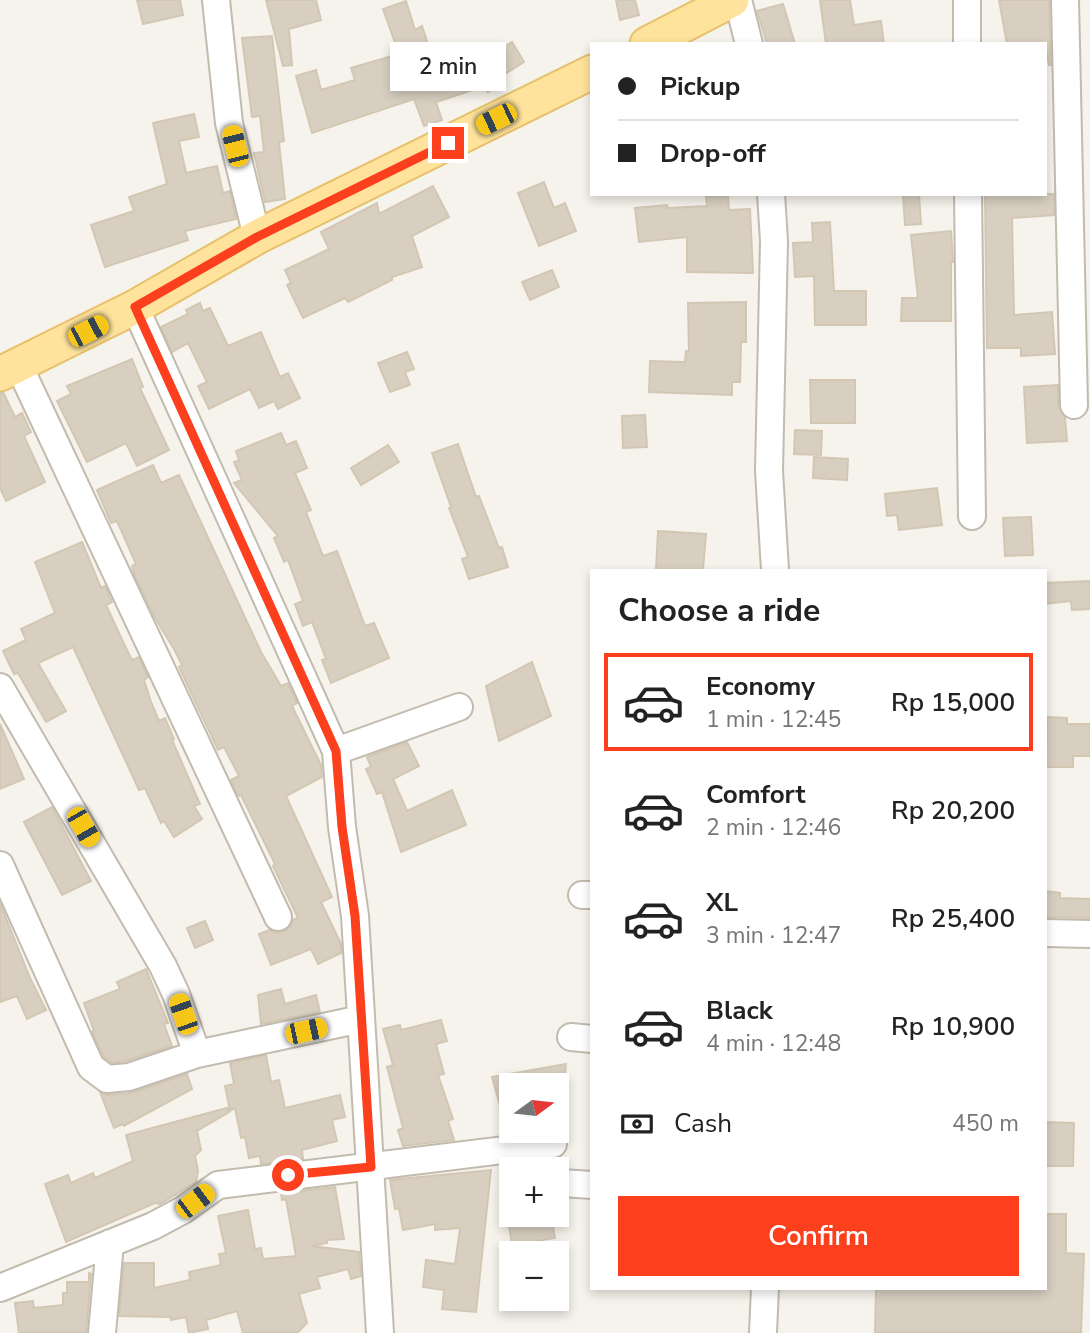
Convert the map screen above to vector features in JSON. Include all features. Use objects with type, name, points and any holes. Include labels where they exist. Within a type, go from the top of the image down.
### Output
[{"type":"main road","points":[[649,42],[688,11],[732,0]]},
{"type":"main road","points":[[10,370],[135,307],[257,237],[590,73]]},
{"type":"street","points":[[216,0],[229,123],[257,237]]},
{"type":"street","points":[[738,0],[748,42]]},
{"type":"street","points":[[967,0],[967,42]]},
{"type":"street","points":[[1065,0],[1080,158],[1074,405]]},
{"type":"street","points":[[771,196],[774,241],[769,471],[775,569]]},
{"type":"street","points":[[968,196],[972,516]]},
{"type":"street","points":[[135,307],[336,751],[342,827],[355,916],[380,1333]]},
{"type":"street","points":[[10,370],[278,917]]},
{"type":"street","points":[[0,687],[163,966],[197,1054]]},
{"type":"street","points":[[336,751],[458,707]]},
{"type":"street","points":[[0,865],[91,1067],[99,1075],[116,1079],[129,1077],[197,1054],[361,1019]]},
{"type":"street","points":[[1047,933],[1090,934]]},
{"type":"street","points":[[0,1288],[153,1226],[183,1210],[218,1185],[553,1144]]},
{"type":"street","points":[[569,1184],[590,1185]]},
{"type":"street","points":[[102,1333],[110,1243]]},
{"type":"street","points":[[763,1333],[765,1290]]},
{"type":"building","points":[[137,0],[180,0],[183,15],[143,24]]},
{"type":"building","points":[[266,0],[316,0],[321,20],[289,29],[292,65],[283,66]]},
{"type":"building","points":[[616,0],[635,0],[639,15],[620,20]]},
{"type":"building","points":[[820,0],[850,0],[854,25],[881,21],[884,42],[826,42]]},
{"type":"building","points":[[999,0],[1049,0],[1051,65],[1047,54],[1047,42],[1007,42]]},
{"type":"building","points":[[406,1],[415,30],[422,26],[434,62],[460,54],[463,62],[488,47],[493,54],[512,42],[524,62],[500,77],[503,82],[488,92],[485,86],[436,102],[442,120],[424,126],[414,99],[312,133],[296,76],[316,70],[321,90],[355,80],[351,68],[399,54],[383,9]]},
{"type":"building","points":[[783,4],[794,42],[766,42],[757,11]]},
{"type":"building","points":[[272,36],[284,141],[279,142],[285,199],[265,202],[254,153],[264,152],[260,116],[252,117],[242,38]]},
{"type":"building","points":[[194,114],[199,137],[179,141],[186,173],[217,166],[223,193],[230,191],[236,219],[185,231],[188,240],[105,267],[91,225],[134,211],[129,197],[167,184],[153,123]]},
{"type":"building","points":[[544,182],[554,208],[565,203],[576,231],[539,246],[518,193]]},
{"type":"building","points":[[433,186],[449,217],[412,236],[422,267],[392,277],[392,280],[348,302],[345,298],[303,318],[287,285],[291,283],[285,270],[329,249],[321,232],[377,203],[379,214]]},
{"type":"building","points":[[1054,194],[1054,215],[1012,218],[1014,315],[1052,312],[1055,354],[1021,356],[1021,348],[987,348],[985,196]]},
{"type":"building","points":[[728,196],[729,210],[750,209],[753,273],[687,272],[687,237],[639,242],[635,208],[667,205],[668,208],[707,206],[706,197]]},
{"type":"building","points":[[903,196],[919,196],[921,224],[905,225]]},
{"type":"building","points":[[830,222],[834,291],[866,291],[866,325],[815,325],[814,276],[795,277],[793,243],[813,242],[812,223]]},
{"type":"building","points":[[951,231],[951,321],[901,321],[902,298],[918,298],[911,235]]},
{"type":"building","points":[[552,270],[559,287],[530,300],[522,282]]},
{"type":"building","points":[[746,302],[746,342],[741,342],[740,382],[732,382],[732,395],[649,392],[650,361],[685,362],[686,351],[689,351],[688,303]]},
{"type":"building","points":[[200,303],[203,311],[210,308],[228,346],[261,332],[280,377],[288,373],[300,398],[278,409],[274,401],[259,408],[250,389],[209,409],[198,386],[207,382],[188,343],[172,352],[161,327],[188,314],[186,310]]},
{"type":"building","points":[[407,352],[414,369],[405,372],[410,385],[390,392],[378,363]]},
{"type":"building","points":[[132,359],[143,387],[140,388],[169,450],[137,466],[126,443],[87,462],[57,401],[71,394],[67,386]]},
{"type":"building","points":[[810,380],[855,380],[855,423],[811,423]]},
{"type":"building","points":[[1058,385],[1058,406],[1065,418],[1067,441],[1027,443],[1024,387]]},
{"type":"building","points":[[3,392],[15,417],[22,413],[31,432],[24,436],[45,482],[6,501],[0,488],[0,393]]},
{"type":"building","points":[[645,415],[647,447],[623,448],[622,416]]},
{"type":"building","points":[[795,430],[822,431],[821,455],[794,454]]},
{"type":"building","points":[[281,433],[286,445],[296,441],[307,468],[295,473],[311,510],[306,512],[323,556],[337,551],[365,626],[374,623],[389,658],[331,683],[322,660],[326,659],[312,622],[303,626],[295,604],[303,601],[288,560],[284,562],[274,538],[278,536],[234,483],[242,480],[234,462],[239,460],[236,451]]},
{"type":"building","points":[[458,444],[476,497],[479,496],[508,567],[469,579],[462,559],[468,557],[432,453]]},
{"type":"building","points":[[388,445],[399,462],[361,485],[351,468]]},
{"type":"building","points":[[814,457],[848,459],[847,480],[813,478]]},
{"type":"building","points":[[153,465],[161,483],[179,475],[261,652],[281,686],[288,683],[297,703],[292,706],[321,765],[322,777],[286,796],[332,897],[321,902],[341,944],[341,953],[318,964],[311,949],[271,965],[259,934],[269,930],[276,933],[284,931],[298,918],[273,866],[275,864],[231,780],[239,776],[224,747],[218,750],[179,667],[182,665],[134,574],[132,566],[136,564],[117,521],[111,523],[97,490]]},
{"type":"building","points":[[937,488],[942,525],[899,530],[897,515],[887,516],[885,494]]},
{"type":"building","points":[[1031,517],[1033,555],[1005,556],[1003,518]]},
{"type":"building","points":[[658,531],[706,534],[703,569],[656,569]]},
{"type":"building","points":[[82,542],[101,588],[105,586],[112,602],[106,605],[124,644],[132,660],[139,657],[148,677],[144,680],[151,702],[159,721],[165,718],[200,804],[194,806],[202,819],[174,837],[164,821],[161,823],[145,788],[139,790],[73,647],[38,663],[66,711],[46,722],[18,673],[14,674],[3,651],[26,640],[21,629],[55,613],[35,562]]},
{"type":"building","points":[[1090,581],[1090,609],[1072,610],[1071,601],[1047,604],[1047,583]]},
{"type":"building","points":[[532,662],[551,716],[499,741],[486,686]]},
{"type":"building","points":[[1047,717],[1067,718],[1067,724],[1090,724],[1090,756],[1073,756],[1073,767],[1047,767]]},
{"type":"building","points":[[0,724],[24,779],[0,789]]},
{"type":"building","points":[[407,742],[419,766],[393,779],[407,811],[452,790],[466,825],[401,852],[382,792],[377,794],[366,769],[371,767],[367,757]]},
{"type":"building","points":[[52,807],[91,881],[62,895],[24,822]]},
{"type":"building","points":[[1047,891],[1060,893],[1060,898],[1090,899],[1090,918],[1047,917]]},
{"type":"building","points":[[0,903],[46,1010],[27,1019],[17,996],[0,1002]]},
{"type":"building","points":[[205,921],[213,940],[195,948],[187,928]]},
{"type":"building","points":[[146,969],[168,1023],[164,1024],[172,1046],[112,1063],[104,1057],[92,1032],[94,1031],[84,1003],[120,989],[117,982]]},
{"type":"building","points":[[281,989],[285,1004],[316,995],[320,1012],[261,1024],[258,995]]},
{"type":"building","points":[[441,1020],[447,1041],[436,1044],[444,1074],[438,1075],[453,1119],[448,1121],[454,1140],[403,1146],[398,1130],[403,1128],[387,1067],[393,1065],[383,1029],[400,1025],[401,1030]]},
{"type":"building","points":[[266,1055],[271,1082],[279,1080],[285,1108],[340,1095],[345,1117],[332,1120],[337,1141],[302,1150],[303,1159],[261,1164],[260,1156],[249,1158],[245,1137],[241,1138],[235,1108],[230,1111],[225,1086],[234,1084],[230,1063]]},
{"type":"building","points":[[566,1064],[565,1073],[515,1073]]},
{"type":"building","points":[[187,1074],[192,1089],[124,1126],[123,1124],[114,1128],[100,1092],[108,1095],[131,1093]]},
{"type":"building","points":[[499,1076],[499,1102],[492,1077]]},
{"type":"building","points":[[227,1108],[229,1112],[197,1131],[201,1150],[195,1156],[198,1171],[196,1182],[160,1204],[155,1203],[66,1242],[45,1184],[68,1175],[71,1183],[93,1173],[95,1178],[133,1161],[126,1135]]},
{"type":"building","points":[[1047,1122],[1074,1123],[1073,1166],[1047,1166]]},
{"type":"building","points":[[491,1170],[476,1312],[442,1309],[444,1290],[423,1287],[426,1260],[455,1264],[460,1228],[435,1230],[435,1224],[403,1230],[399,1208],[395,1209],[390,1180]]},
{"type":"building","points":[[335,1187],[344,1239],[327,1240],[327,1243],[312,1246],[359,1252],[361,1276],[351,1279],[348,1269],[317,1277],[320,1288],[299,1294],[307,1323],[297,1333],[243,1333],[237,1311],[206,1320],[208,1329],[189,1333],[186,1317],[171,1320],[171,1317],[119,1316],[124,1263],[154,1263],[154,1288],[190,1280],[189,1272],[221,1265],[219,1254],[226,1253],[218,1216],[248,1210],[255,1249],[261,1248],[263,1259],[296,1256],[286,1199],[282,1200],[281,1193]]},
{"type":"building","points":[[1047,1214],[1066,1214],[1066,1253],[1084,1254],[1081,1333],[875,1333],[876,1290],[1047,1290]]},
{"type":"building","points":[[509,1227],[553,1227],[555,1238],[511,1241]]},
{"type":"building","points":[[89,1273],[91,1274],[86,1333],[19,1333],[15,1303],[33,1301],[34,1308],[63,1305],[67,1282],[89,1282]]},
{"type":"route","points":[[288,1175],[371,1167],[355,916],[342,827],[336,751],[135,307],[257,237],[448,143]]}]
